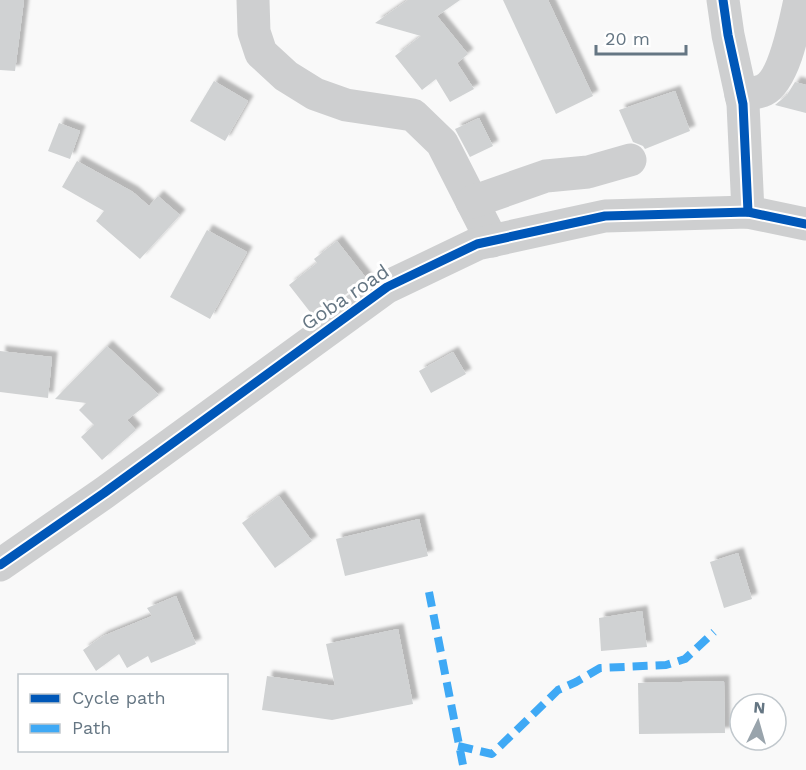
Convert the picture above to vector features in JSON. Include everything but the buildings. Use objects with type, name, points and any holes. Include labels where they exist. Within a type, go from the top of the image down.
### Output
[{"type":"street","points":[[253,0],[254,32],[261,53],[286,76],[315,94],[346,105],[413,116],[442,143],[492,241]]},
{"type":"street","points":[[723,0],[743,104],[748,212]]},
{"type":"street","points":[[741,95],[764,90],[774,81],[784,61],[800,0]]},
{"type":"street","points":[[472,202],[546,176],[588,172],[630,160]]},
{"type":"street","name":"Goba road","points":[[0,565],[105,493],[387,287],[477,244],[605,216],[748,212],[806,224]]},
{"type":"marked path","points":[[429,592],[464,770]]},
{"type":"marked path","points":[[458,746],[492,754],[558,690],[600,668],[666,665],[685,659],[714,632]]},
{"type":"cycle path","points":[[723,0],[743,104],[748,212]]},
{"type":"cycle path","points":[[0,565],[104,493],[387,287],[477,244],[605,216],[748,212],[806,224]]}]
